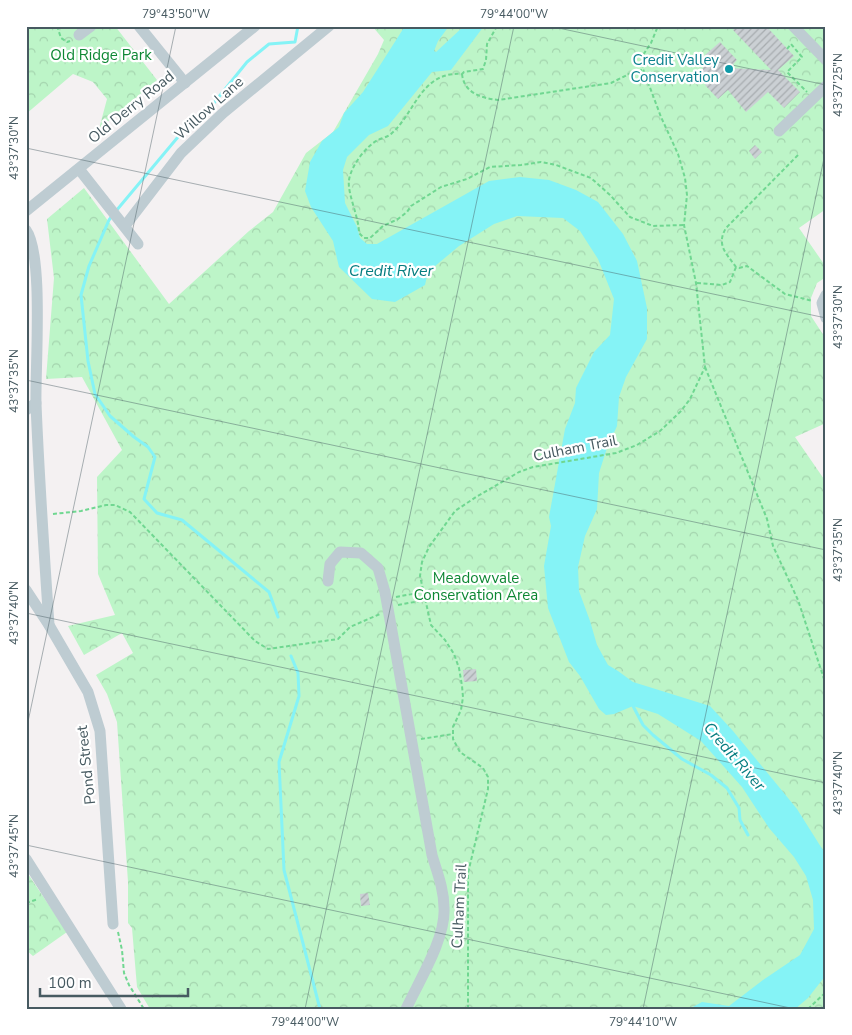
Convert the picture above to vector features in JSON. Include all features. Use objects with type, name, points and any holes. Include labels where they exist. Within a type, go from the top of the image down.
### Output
[{"type":"street","points":[[79,36],[90,26]]},
{"type":"street","points":[[139,26],[185,83]]},
{"type":"street","name":"Old Derry Road","points":[[26,211],[254,26]]},
{"type":"street","name":"Willow Lane","points":[[119,219],[181,153],[224,113],[329,26]]},
{"type":"street","points":[[793,26],[826,60]]},
{"type":"street","points":[[779,131],[826,86]]},
{"type":"street","points":[[79,169],[138,244]]},
{"type":"street","points":[[26,230],[34,249],[36,278],[36,402],[49,625]]},
{"type":"street","points":[[824,299],[826,318]]},
{"type":"street","points":[[26,410],[36,402]]},
{"type":"street","points":[[328,581],[330,564],[340,552],[360,554],[378,568],[387,605],[432,855],[442,886],[444,909],[442,927],[436,946],[406,1009]]},
{"type":"street","name":"Pond Street","points":[[26,590],[88,692],[100,731],[113,924]]},
{"type":"street","points":[[26,860],[121,1009]]},
{"type":"path","points":[[57,26],[62,38],[67,42],[75,40],[79,36]]},
{"type":"path","points":[[497,26],[487,44],[483,70],[452,74],[430,85],[421,92],[391,134],[376,141],[358,158],[349,180],[359,223],[359,232],[364,238],[370,238],[383,226],[402,216],[411,206],[441,187],[467,179],[490,167],[541,162],[556,164],[591,178],[630,217],[653,226],[684,225]]},
{"type":"path","points":[[462,74],[464,83],[475,94],[486,99],[498,100],[610,83],[635,71],[643,70],[643,55],[658,26]]},
{"type":"path","points":[[787,49],[791,44],[802,57],[787,72],[814,99]]},
{"type":"path","name":"Culham Trail","points":[[468,1009],[468,873],[488,789],[488,776],[483,768],[460,752],[453,740],[453,727],[461,710],[463,697],[459,668],[450,647],[431,625],[420,576],[422,562],[455,511],[476,497],[519,472],[533,467],[616,453],[637,445],[660,431],[681,411],[699,383],[705,367],[696,283],[684,225],[687,195],[685,178],[678,154],[643,70]]},
{"type":"path","points":[[736,267],[723,249],[721,237],[726,228],[798,155]]},
{"type":"path","points":[[736,267],[747,266],[791,297],[824,299]]},
{"type":"path","points":[[696,283],[722,285],[730,282],[736,267]]},
{"type":"path","points":[[705,367],[767,519],[773,546],[798,600],[826,685]]},
{"type":"path","points":[[42,515],[67,513],[106,504],[115,505],[130,512],[254,641],[268,649],[338,639],[350,628],[387,605],[424,592]]},
{"type":"path","points":[[387,605],[425,600]]},
{"type":"path","points":[[412,740],[453,734]]},
{"type":"path","points":[[26,903],[50,896]]},
{"type":"path","points":[[113,924],[117,928],[122,950],[124,973],[144,1009]]},
{"type":"path","points":[[808,1009],[826,992]]},
{"type":"green space","name":"Old Ridge Park","points":[[26,26],[115,26],[157,80],[99,129],[107,99],[93,82],[73,74],[26,114]]},
{"type":"green space","name":"Meadowvale Conservation Area","points":[[372,26],[826,26],[826,209],[799,228],[826,267],[826,277],[817,283],[811,298],[811,316],[826,339],[826,423],[795,437],[826,482],[826,1009],[150,1009],[137,987],[132,928],[128,923],[128,882],[117,722],[107,694],[96,675],[133,653],[122,633],[84,655],[68,626],[115,615],[98,574],[97,477],[122,450],[82,377],[46,379],[54,278],[47,219],[84,188],[169,304],[249,231],[273,212],[306,153],[333,132],[378,54],[384,40]]},
{"type":"green space","points":[[26,871],[67,932],[33,956],[26,950]]},
{"type":"water","name":"Credit River","points":[[405,26],[449,26],[438,41],[434,51],[436,52],[464,26],[484,26],[451,70],[432,72],[388,126],[369,135],[347,157],[343,170],[345,203],[357,227],[360,238],[367,244],[377,244],[489,181],[520,177],[549,180],[576,190],[598,202],[623,234],[637,261],[647,308],[647,339],[626,377],[619,397],[617,426],[599,473],[597,509],[585,536],[578,567],[579,591],[597,645],[608,665],[633,682],[710,706],[797,809],[826,855],[826,975],[808,998],[795,1009],[689,1009],[702,1002],[729,1006],[800,955],[814,929],[813,900],[806,876],[794,857],[769,828],[742,787],[701,741],[658,714],[633,706],[614,714],[606,715],[599,709],[580,676],[569,662],[548,608],[544,566],[551,526],[549,517],[565,429],[575,403],[576,388],[594,352],[610,335],[614,299],[598,259],[580,231],[563,218],[517,216],[494,224],[459,246],[428,272],[425,285],[395,302],[372,299],[339,267],[333,241],[311,207],[305,191],[310,162],[322,141],[339,127],[344,113],[363,92]]},
{"type":"building","name":"Credit Valley Conservation","points":[[737,26],[766,26],[794,56],[778,70],[800,92],[784,108],[768,92],[746,112],[728,90],[718,99],[705,85],[709,81],[702,74],[703,66],[710,60],[705,55],[720,42],[737,60],[730,68],[771,70],[733,30]]},
{"type":"building","points":[[755,145],[762,152],[755,159],[749,151]]},
{"type":"building","points":[[476,669],[477,681],[464,682],[463,670]]},
{"type":"building","points":[[368,893],[370,905],[361,906],[360,894]]},
{"type":"waterway","points":[[116,211],[183,131],[209,109],[247,62],[269,44],[295,42],[298,26]]},
{"type":"waterway","points":[[112,216],[89,266],[81,295],[88,361],[95,394],[110,416],[148,447],[155,457],[144,499],[157,513],[182,520],[269,592],[278,617]]},
{"type":"waterway","points":[[291,656],[298,673],[299,696],[279,762],[284,870],[320,1009]]},
{"type":"waterway","points":[[633,706],[643,725],[653,735],[682,759],[711,775],[727,788],[739,808],[740,820],[748,835]]},
{"type":"place","name":"Credit Valley Conservation","points":[[729,69]]}]
